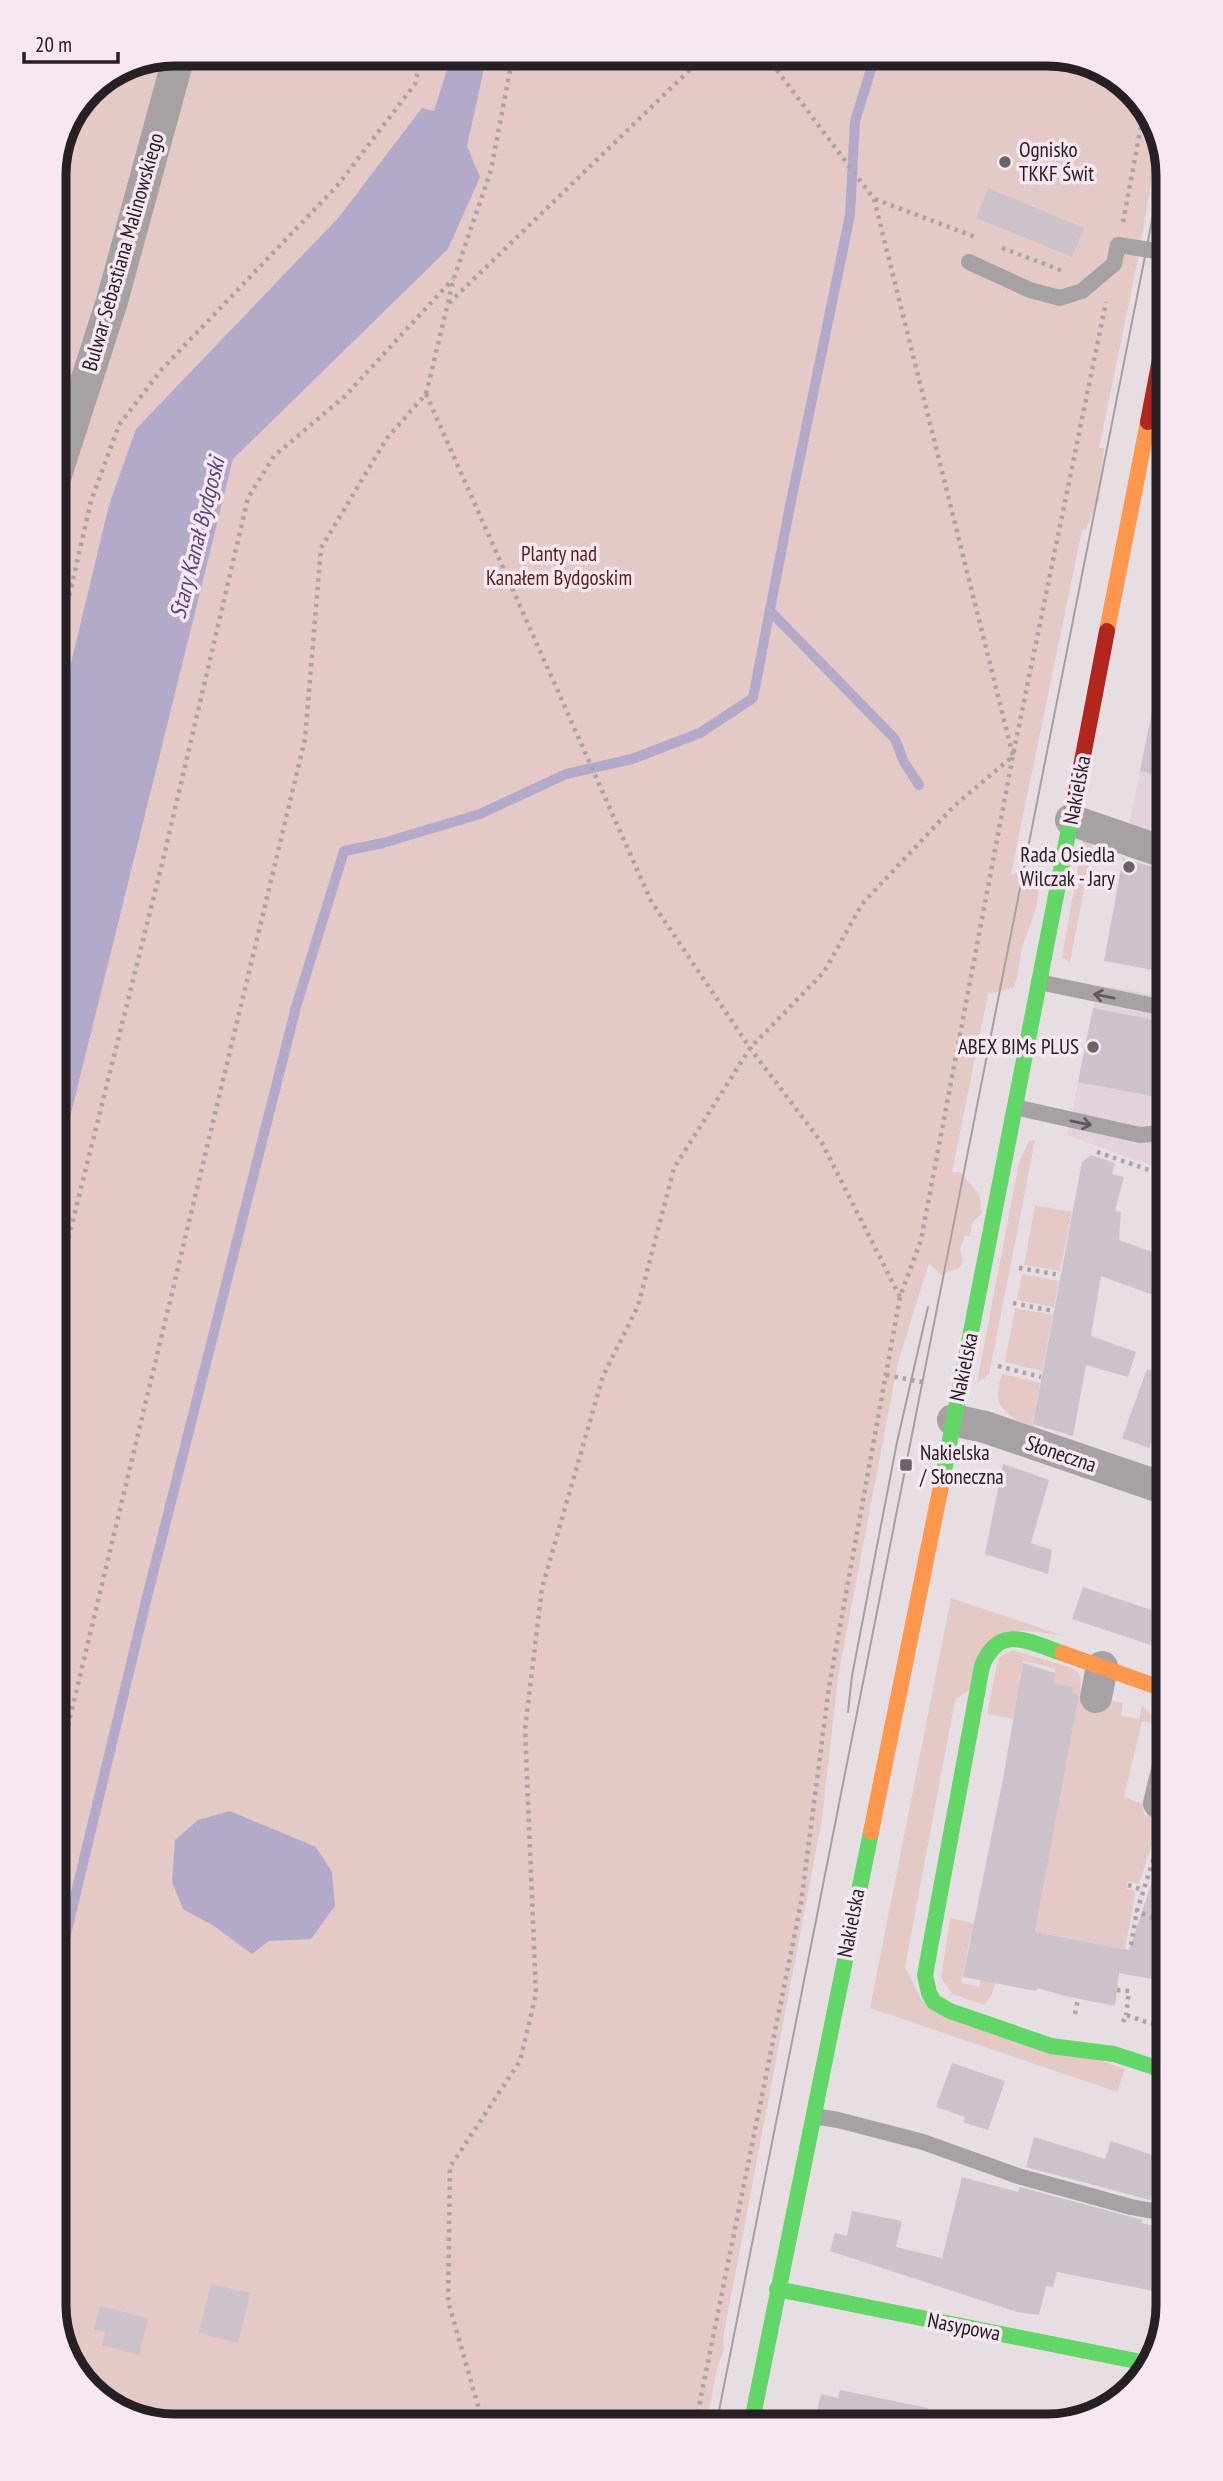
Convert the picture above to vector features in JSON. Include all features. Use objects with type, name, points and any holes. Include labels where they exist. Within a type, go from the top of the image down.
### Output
[{"type":"main road","name":"Nakielska","points":[[753,2414],[953,1420],[1156,379]]},
{"type":"main road","points":[[1156,1686],[1015,1638],[995,1644],[985,1657],[927,1959],[926,1984],[934,2002],[950,2011],[1052,2046],[1114,2054],[1156,2068]]},
{"type":"main road","name":"Nasypowa","points":[[777,2290],[1140,2362]]},
{"type":"street","name":"Bulwar Sebastiana Malinowskiego","points":[[67,441],[112,301],[176,66]]},
{"type":"street","points":[[1071,820],[1156,849]]},
{"type":"street","name":"Słoneczna","points":[[953,1420],[985,1427],[1156,1481]]},
{"type":"street","points":[[1096,1697],[1102,1667]]},
{"type":"lane","points":[[969,262],[1030,290],[1060,298],[1082,291],[1114,264],[1118,245],[1156,251]]},
{"type":"lane","points":[[1039,982],[1156,1006]]},
{"type":"lane","points":[[1014,1107],[1140,1135],[1156,1133]]},
{"type":"lane","points":[[812,2116],[923,2142],[1018,2176],[1156,2212]]},
{"type":"path","points":[[67,607],[91,501],[119,425],[162,369],[337,186],[415,84],[419,66]]},
{"type":"path","points":[[67,1730],[305,739],[321,548],[387,438],[426,394],[454,278],[491,170],[511,66]]},
{"type":"path","points":[[448,303],[693,67]]},
{"type":"path","points":[[774,67],[874,199],[1013,756]]},
{"type":"path","points":[[1118,245],[1142,121]]},
{"type":"path","points":[[697,2414],[801,1903],[829,1687],[900,1297],[920,1240],[1013,756],[1114,264]]},
{"type":"path","points":[[67,1244],[163,859],[248,498],[274,456],[344,397],[454,278]]},
{"type":"path","points":[[426,394],[651,901],[750,1048],[822,1143],[900,1297]]},
{"type":"path","points":[[67,584],[72,586]]},
{"type":"path","points":[[480,2414],[448,2301],[450,2167],[520,2061],[536,1994],[525,1729],[542,1588],[603,1376],[638,1306],[674,1168],[750,1048],[824,972],[862,904],[954,806],[1013,756]]},
{"type":"path","points":[[1094,1151],[1156,1172]]},
{"type":"path","points":[[1017,1268],[1060,1275]]},
{"type":"path","points":[[1010,1302],[1053,1311]]},
{"type":"path","points":[[997,1366],[1041,1377]]},
{"type":"path","points":[[1131,1945],[1137,1911],[1156,1849]]},
{"type":"path","points":[[1128,1885],[1143,1890]]},
{"type":"path","points":[[1137,1911],[1153,1918]]},
{"type":"path","points":[[1117,1990],[1129,1991],[1121,2027]]},
{"type":"path","points":[[1125,2015],[1156,2025]]},
{"type":"path","points":[[1153,2024],[1156,2015]]},
{"type":"shaded area","points":[[1140,771],[1156,775],[1156,835],[1129,826]]},
{"type":"shaded area","name":"ABEX BIMs PLUS","points":[[1098,985],[1156,995],[1156,1167],[1067,1135]]},
{"type":"green space","name":"Planty nad Kanałem Bydgoskim","points":[[176,66],[1055,67],[1083,72],[1119,94],[1142,121],[1154,154],[1137,264],[1099,448],[1104,448],[1099,500],[1086,529],[1082,530],[1011,874],[1031,871],[1038,884],[1037,902],[1013,988],[988,994],[952,1172],[960,1172],[979,1194],[982,1213],[972,1223],[970,1237],[965,1235],[960,1249],[963,1261],[959,1268],[941,1275],[929,1263],[898,1362],[838,1677],[822,1819],[723,2338],[724,2349],[717,2369],[708,2414],[168,2414],[134,2406],[98,2383],[81,2360],[69,2327],[67,168],[75,134],[98,98],[134,75],[154,69]]},
{"type":"green space","points":[[1094,837],[1070,962],[1062,957],[1083,839]]},
{"type":"green space","points":[[1035,1140],[989,1374],[977,1383],[1019,1162],[1029,1141]]},
{"type":"green space","points":[[1035,1205],[1072,1212],[1060,1271],[1024,1265]]},
{"type":"green space","points":[[1022,1274],[1059,1281],[1054,1307],[1017,1300]]},
{"type":"green space","points":[[1015,1308],[1053,1315],[1042,1371],[1005,1362]]},
{"type":"green space","points":[[1002,1374],[1040,1383],[1032,1429],[1011,1416],[999,1402],[998,1391]]},
{"type":"green space","points":[[951,1598],[1061,1635],[1020,1630],[970,1689],[955,1700],[905,1967],[922,2001],[1125,2069],[1117,2092],[870,2008]]},
{"type":"green space","points":[[1012,1650],[1072,1668],[1080,1676],[1080,1694],[1123,1703],[1121,1716],[1139,1719],[1142,1706],[1156,1719],[1156,1724],[1142,1721],[1124,1797],[1143,1804],[1144,1815],[1156,1818],[1156,1831],[1139,1884],[1128,1881],[1126,1888],[1135,1891],[1135,1895],[1125,1949],[1035,1932],[1079,1694],[1072,1693],[1072,1687],[1053,1683],[1055,1668],[1023,1661],[1021,1685],[1013,1719],[987,1714],[1000,1657]]},
{"type":"green space","points":[[950,1918],[975,1924],[962,1983],[979,1987],[981,1980],[995,1983],[992,1994],[984,2005],[952,1994],[941,1978]]},
{"type":"water","name":"Stary Kanał Bydgoski","points":[[448,66],[485,66],[467,146],[480,177],[448,249],[233,459],[67,1129],[67,680],[109,505],[136,429],[339,217],[422,108],[434,111]]},
{"type":"water","points":[[230,1811],[316,1847],[332,1872],[335,1906],[311,1939],[269,1941],[252,1954],[214,1926],[183,1909],[172,1882],[175,1840],[198,1820]]},
{"type":"building","points":[[988,188],[1084,228],[1072,257],[976,218]]},
{"type":"building","points":[[1156,691],[1156,775],[1140,771]]},
{"type":"building","points":[[1123,858],[1156,868],[1156,970],[1104,961]]},
{"type":"building","points":[[1093,1008],[1156,1020],[1156,1097],[1078,1082]]},
{"type":"building","points":[[1091,1155],[1115,1163],[1112,1174],[1124,1177],[1115,1211],[1121,1212],[1119,1240],[1156,1253],[1156,1296],[1101,1276],[1091,1336],[1136,1352],[1128,1377],[1086,1365],[1073,1436],[1033,1424],[1082,1162]]},
{"type":"building","points":[[1147,1369],[1156,1372],[1156,1429],[1149,1448],[1122,1438]]},
{"type":"building","points":[[1003,1464],[1049,1480],[1031,1543],[1052,1550],[1048,1574],[985,1554]]},
{"type":"building","points":[[1083,1587],[1156,1612],[1156,1647],[1072,1619]]},
{"type":"building","points":[[1023,1663],[1055,1673],[1053,1683],[1073,1687],[1072,1693],[1078,1694],[1078,1700],[1035,1932],[1129,1950],[1156,1870],[1156,1980],[1119,1973],[1115,2006],[1037,1988],[1036,1991],[963,1977],[1003,1779]]},
{"type":"building","points":[[952,2063],[1005,2081],[988,2130],[963,2122],[965,2117],[936,2107]]},
{"type":"building","points":[[1034,2137],[1105,2159],[1111,2141],[1156,2156],[1156,2182],[1150,2200],[1026,2167]]},
{"type":"building","points":[[962,2177],[1018,2192],[1020,2187],[1143,2220],[1141,2223],[1156,2227],[1156,2291],[1057,2272],[1053,2287],[1046,2286],[1039,2315],[1017,2312],[830,2251],[835,2233],[847,2236],[852,2211],[902,2221],[896,2247],[942,2258]]},
{"type":"building","points":[[211,2284],[250,2293],[238,2343],[199,2333]]},
{"type":"building","points":[[100,2306],[148,2318],[139,2355],[102,2345],[105,2332],[94,2329]]},
{"type":"building","points":[[840,2390],[928,2408],[927,2414],[816,2414],[821,2394],[838,2398]]},
{"type":"waterway","points":[[67,1930],[148,1593],[296,1007],[344,851],[383,843],[480,814],[566,774],[632,759],[700,733],[753,698],[850,215],[855,121],[872,67]]},
{"type":"waterway","points":[[770,611],[895,739],[904,762],[919,785]]},
{"type":"tram line","points":[[718,2414],[1156,201]]},
{"type":"tram line","points":[[848,1712],[852,1676],[897,1442],[928,1307]]},
{"type":"traffic: fast","points":[[941,1486],[1074,803]]},
{"type":"traffic: fast","points":[[1062,1653],[1027,1641],[1006,1640],[997,1644],[982,1666],[925,1975],[929,1993],[934,2002],[950,2011],[1051,2046],[1114,2054],[1156,2068]]},
{"type":"traffic: fast","points":[[753,2414],[871,1832]]},
{"type":"traffic: fast","points":[[777,2289],[1140,2362]]},
{"type":"traffic: slow","points":[[1107,631],[1148,422]]},
{"type":"traffic: slow","points":[[871,1832],[941,1486]]},
{"type":"traffic: slow","points":[[1062,1653],[1156,1686]]},
{"type":"traffic: jam","points":[[1148,422],[1156,380]]},
{"type":"traffic: jam","points":[[1074,803],[1107,631]]},
{"type":"place","name":"Ognisko TKKF Świt","points":[[1005,162]]},
{"type":"place","name":"Rada Osiedla Wilczak - Jary","points":[[1129,867]]},
{"type":"place","name":"ABEX BIMs PLUS","points":[[1093,1047]]},
{"type":"place","name":"Nakielska / Słoneczna","points":[[906,1465]]}]
